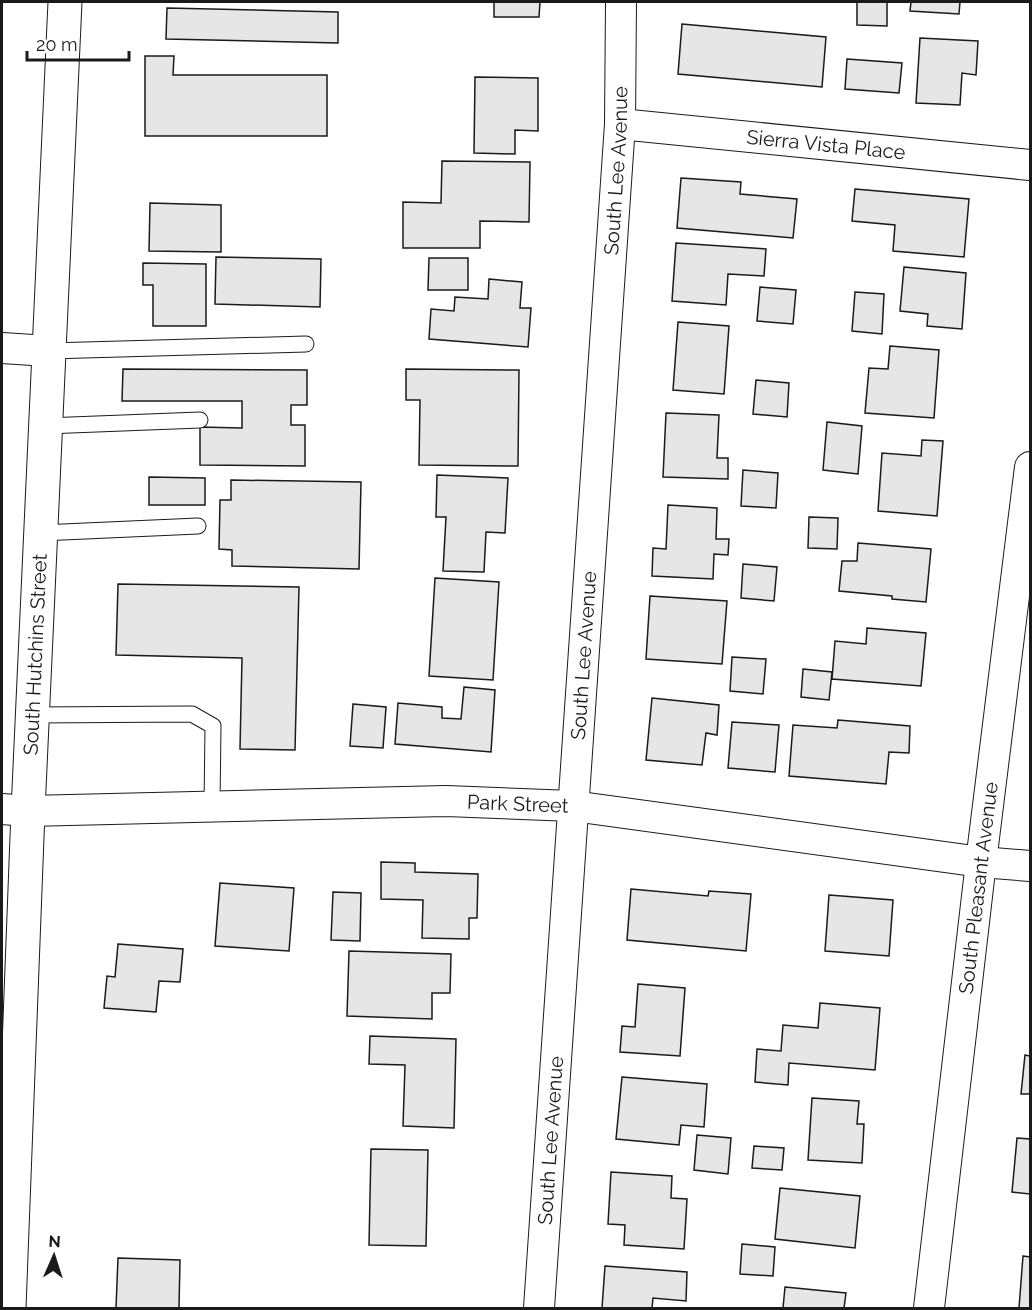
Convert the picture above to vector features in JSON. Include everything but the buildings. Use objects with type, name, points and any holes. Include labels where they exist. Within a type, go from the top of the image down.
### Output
[{"type":"main road","name":"South Hutchins Street","points":[[9,1308],[6,1252],[15,810],[32,714],[65,2]]},
{"type":"street","name":"South Lee Avenue","points":[[539,1308],[620,124],[621,2]]},
{"type":"street","name":"Sierra Vista Place","points":[[620,124],[1030,165]]},
{"type":"street","points":[[2,348],[48,351]]},
{"type":"street","name":"South Pleasant Avenue","points":[[929,1308],[1030,467]]},
{"type":"street","name":"Park Street","points":[[15,810],[446,801],[573,806],[981,862],[1030,866]]},
{"type":"lane","points":[[48,351],[306,344]]},
{"type":"lane","points":[[45,426],[200,420]]},
{"type":"lane","points":[[40,533],[198,526]]},
{"type":"lane","points":[[32,714],[192,714],[213,726],[212,806]]}]
